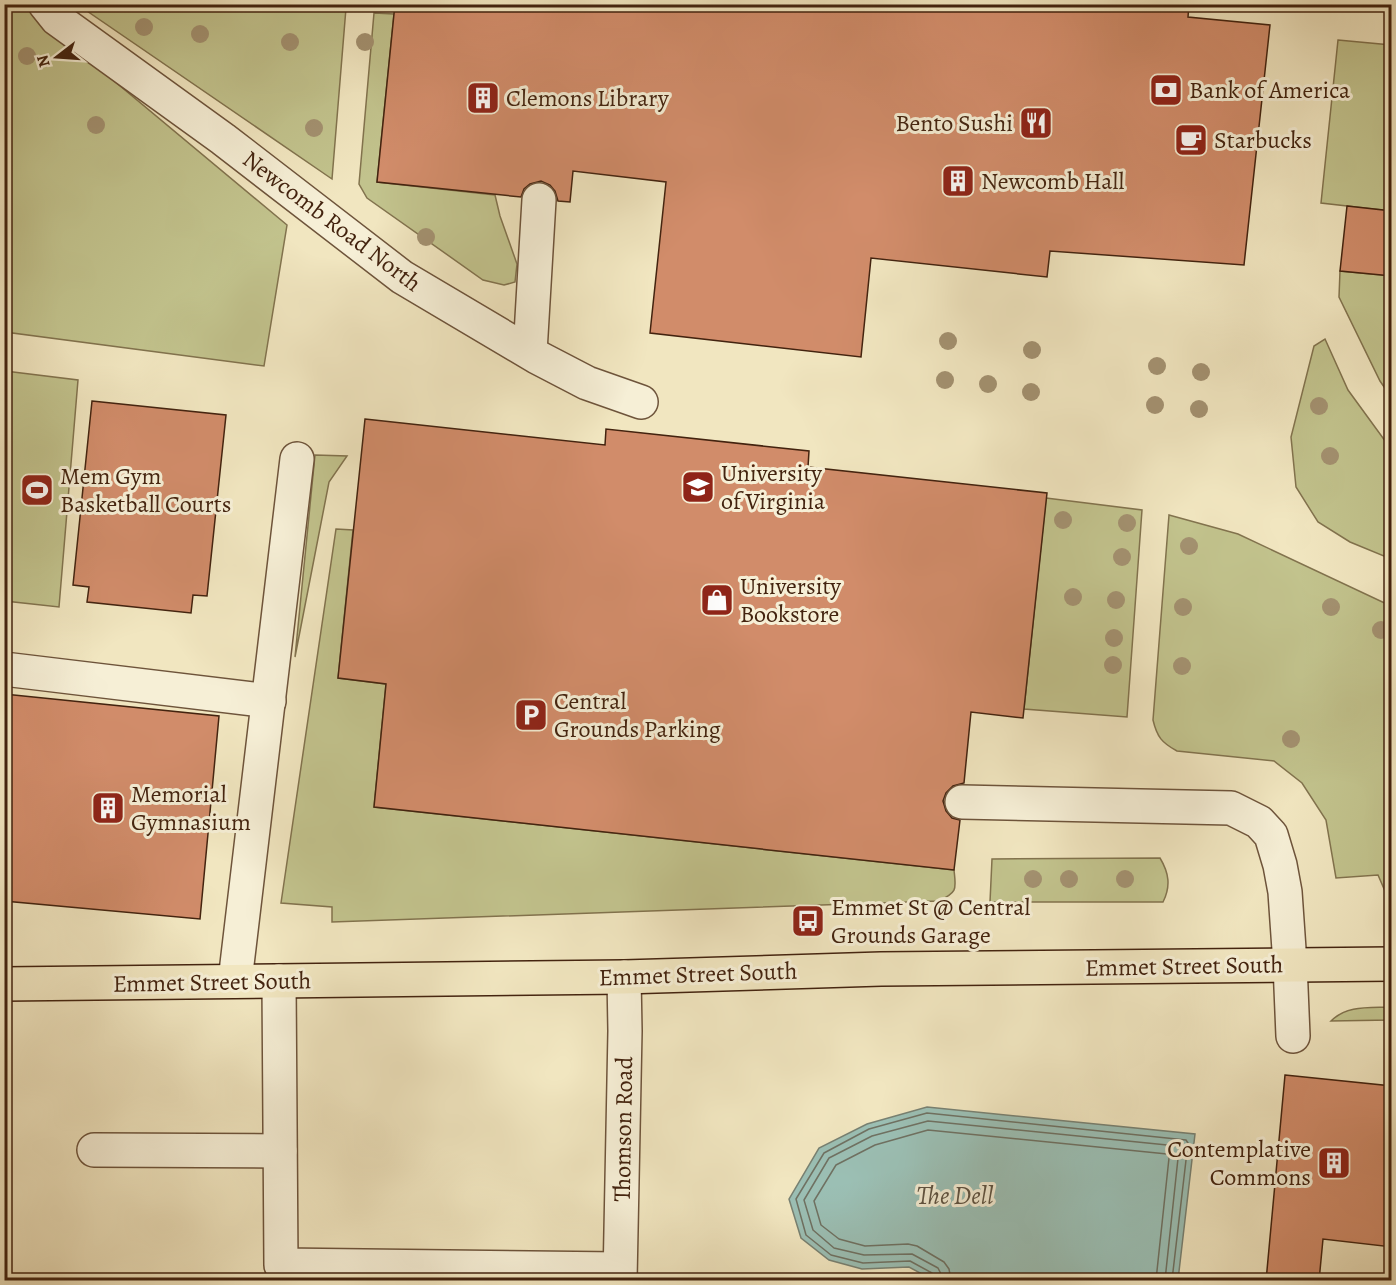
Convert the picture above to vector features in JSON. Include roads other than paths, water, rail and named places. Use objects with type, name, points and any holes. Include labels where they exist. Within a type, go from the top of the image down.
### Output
[{"type":"main road","name":"Emmet Street South","points":[[4,984],[624,977],[881,969],[1392,964]]},
{"type":"street","name":"Newcomb Road North","points":[[45,4],[57,19],[223,139],[402,277],[587,384],[641,402]]},
{"type":"street","points":[[530,352],[539,200]]},
{"type":"street","points":[[235,981],[297,459]]},
{"type":"street","points":[[4,669],[269,700]]},
{"type":"street","points":[[962,802],[1230,808],[1259,822],[1271,835],[1285,892],[1293,1036]]},
{"type":"street","name":"Thomson Road","points":[[619,1275],[625,1031],[624,977]]},
{"type":"street","points":[[279,981],[280,1265],[619,1275]]},
{"type":"street","points":[[94,1150],[280,1151]]},
{"type":"water","name":"The Dell","points":[[927,1107],[1195,1134],[1178,1280],[933,1280],[909,1267],[862,1269],[829,1260],[801,1238],[789,1199],[819,1148],[867,1124]]},
{"type":"place","name":"Bank of America","points":[[1166,90]]},
{"type":"place","name":"Clemons Library","points":[[483,98]]},
{"type":"place","name":"Bento Sushi","points":[[1036,123]]},
{"type":"place","name":"Starbucks","points":[[1191,140]]},
{"type":"place","name":"Newcomb Hall","points":[[958,181]]},
{"type":"place","name":"University of Virginia","points":[[698,487]]},
{"type":"place","name":"Mem Gym Basketball Courts","points":[[37,490]]},
{"type":"place","name":"University Bookstore","points":[[717,600]]},
{"type":"place","name":"Central Grounds Parking","points":[[531,715]]},
{"type":"place","name":"Memorial Gymnasium","points":[[108,808]]},
{"type":"place","name":"Emmet St @ Central Grounds Garage","points":[[808,921]]},
{"type":"place","name":"Contemplative Commons","points":[[1334,1163]]}]
